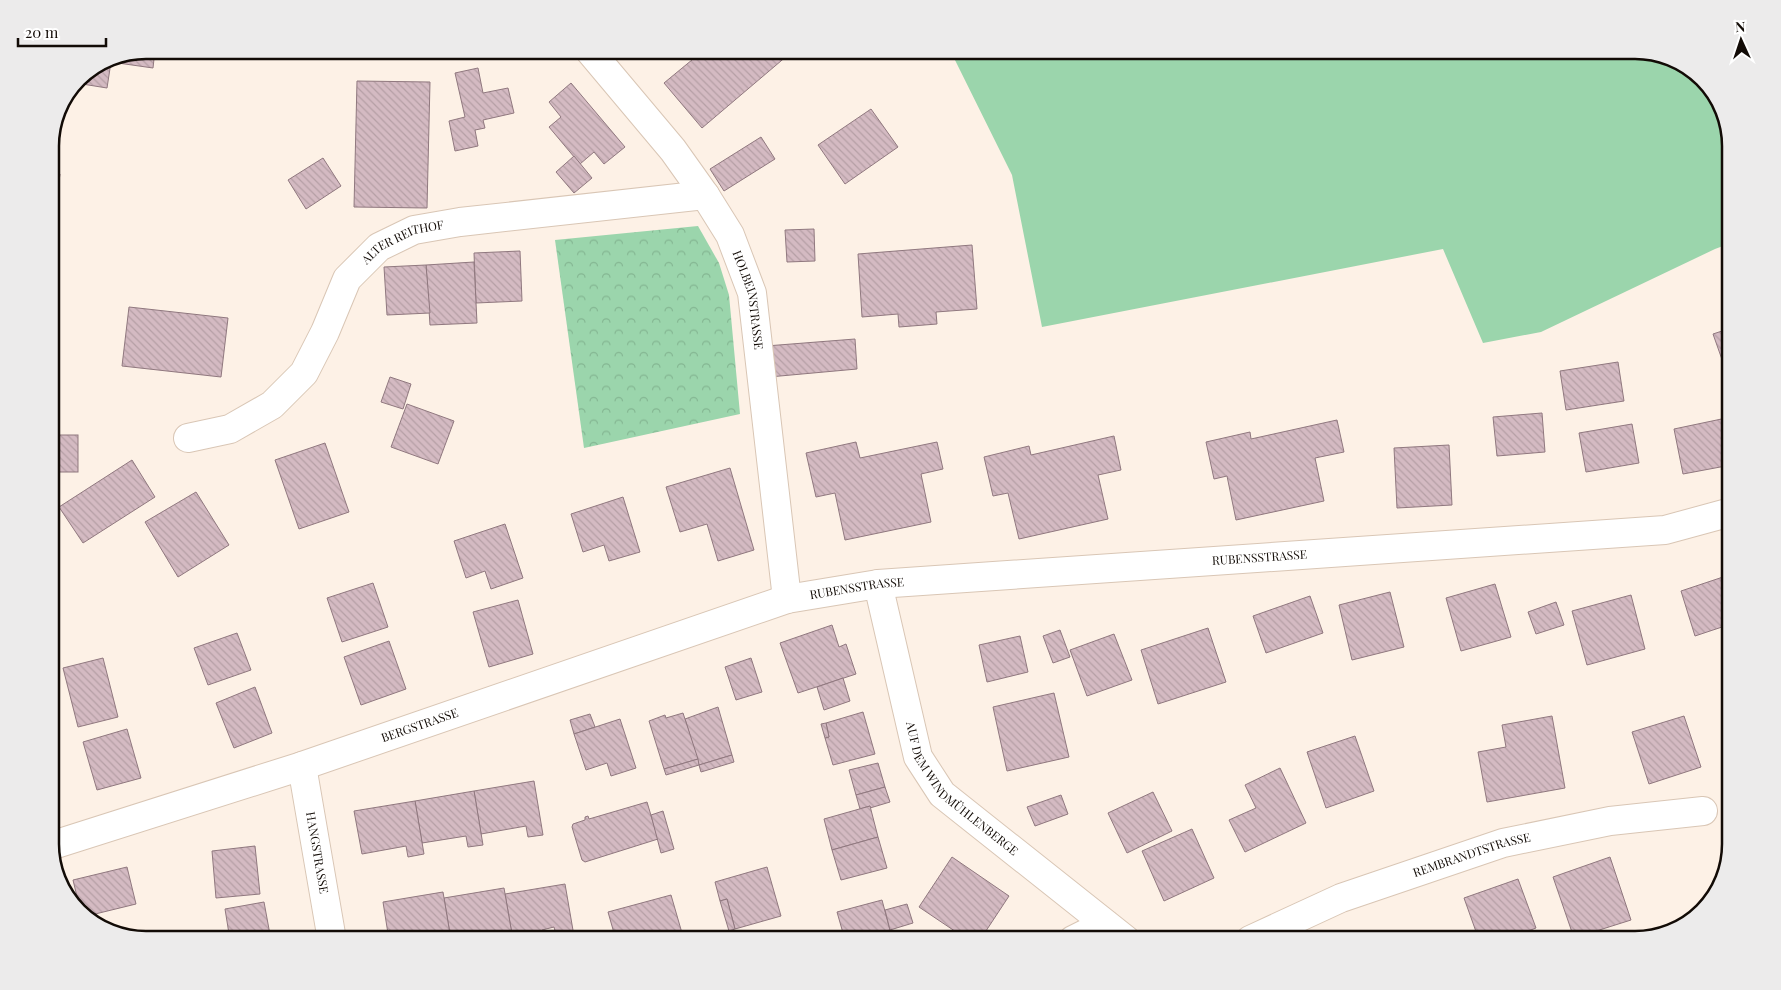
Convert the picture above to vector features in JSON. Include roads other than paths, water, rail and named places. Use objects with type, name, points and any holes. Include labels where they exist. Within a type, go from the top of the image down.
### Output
[{"type":"street","name":"HOLBEINSTRASSE","points":[[597,59],[668,143],[705,195],[730,235],[752,293],[787,599]]},
{"type":"street","name":"ALTER REITHOF","points":[[188,438],[230,428],[272,405],[304,373],[325,332],[347,279],[379,247],[414,230],[460,222],[705,195]]},
{"type":"street","name":"RUBENSSTRASSE","points":[[787,599],[878,584],[1666,530],[1722,514]]},
{"type":"street","name":"AUF DEM WINDMÜHLENBERGE","points":[[878,584],[918,757],[942,794],[1115,931]]},
{"type":"street","name":"BERGSTRASSE","points":[[59,843],[302,766],[787,599]]},
{"type":"street","name":"HANGSTRASSE","points":[[302,766],[330,931]]},
{"type":"street","name":"REMBRANDTSTRASSE","points":[[1270,931],[1341,898],[1503,843],[1610,821],[1703,811]]}]
